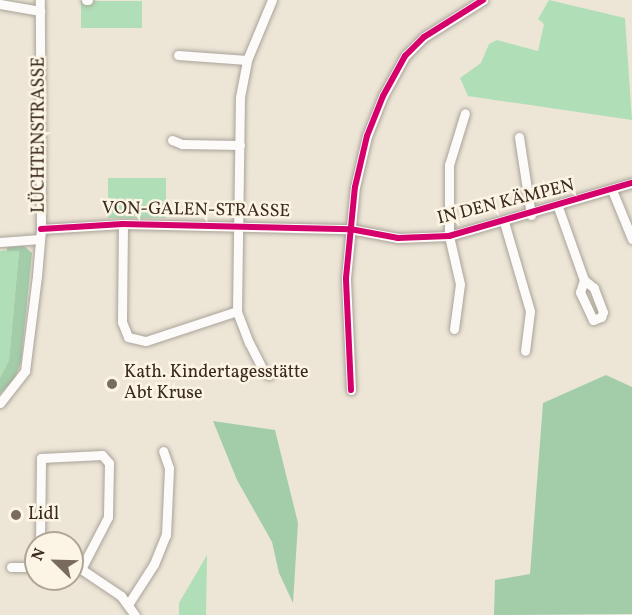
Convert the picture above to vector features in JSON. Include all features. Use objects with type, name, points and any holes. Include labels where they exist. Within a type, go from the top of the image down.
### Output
[{"type":"street","name":"LÜCHTENSTRASSE","points":[[0,403],[25,371],[41,229],[40,0]]},
{"type":"street","points":[[269,375],[258,361],[237,311],[240,96],[247,60],[272,0]]},
{"type":"street","points":[[351,390],[346,282],[350,229],[360,160],[392,77],[424,37],[483,0]]},
{"type":"street","points":[[0,4],[40,11]]},
{"type":"street","points":[[178,55],[247,60]]},
{"type":"street","points":[[454,329],[460,284],[449,236],[449,165],[465,113]]},
{"type":"street","points":[[519,137],[531,214]]},
{"type":"street","points":[[172,140],[182,144],[240,145]]},
{"type":"street","name":"IN DEN KÄMPEN","points":[[350,229],[398,238],[449,236],[558,207],[632,183]]},
{"type":"street","points":[[612,190],[632,239]]},
{"type":"street","points":[[558,207],[584,280]]},
{"type":"street","points":[[504,222],[530,311],[525,351]]},
{"type":"street","points":[[123,224],[122,322],[129,338],[146,341],[237,311]]},
{"type":"street","name":"VON-GALEN-STRASSE","points":[[41,229],[123,224],[350,229]]},
{"type":"street","points":[[0,242],[40,239]]},
{"type":"street","points":[[129,603],[154,564],[166,535],[169,468],[163,451]]},
{"type":"street","points":[[40,531],[42,458],[102,455],[109,463],[108,517],[84,556]]},
{"type":"street","points":[[11,567],[24,567]]},
{"type":"street","points":[[84,574],[129,603],[135,615]]},
{"type":"green space","points":[[549,0],[625,18],[632,120],[468,96],[460,78],[481,63],[489,44],[497,40],[538,51],[544,24],[538,19]]},
{"type":"green space","points":[[81,1],[142,1],[142,28],[81,28]]},
{"type":"green space","points":[[108,178],[166,178],[166,218],[108,218]]},
{"type":"green space","points":[[24,246],[32,253],[21,362],[15,378],[0,394],[0,378],[9,360],[19,251],[7,251],[7,247]]},
{"type":"green space","points":[[19,250],[9,360],[0,378],[0,251]]},
{"type":"green space","points":[[606,375],[632,387],[632,614],[494,615],[495,580],[530,574],[543,403]]},
{"type":"green space","points":[[213,421],[275,430],[298,523],[293,603],[279,573],[272,542],[237,480]]},
{"type":"green space","points":[[207,555],[206,615],[179,615],[179,603]]},
{"type":"cycle path","points":[[351,390],[346,278],[355,187],[367,136],[383,96],[405,56],[424,37],[483,0]]},
{"type":"cycle path","points":[[41,229],[123,224],[350,229],[398,238],[449,236],[632,183]]},
{"type":"place","name":"Kath. Kindertagesstätte Abt Kruse","points":[[112,384]]},
{"type":"place","name":"Lidl","points":[[16,515]]}]
